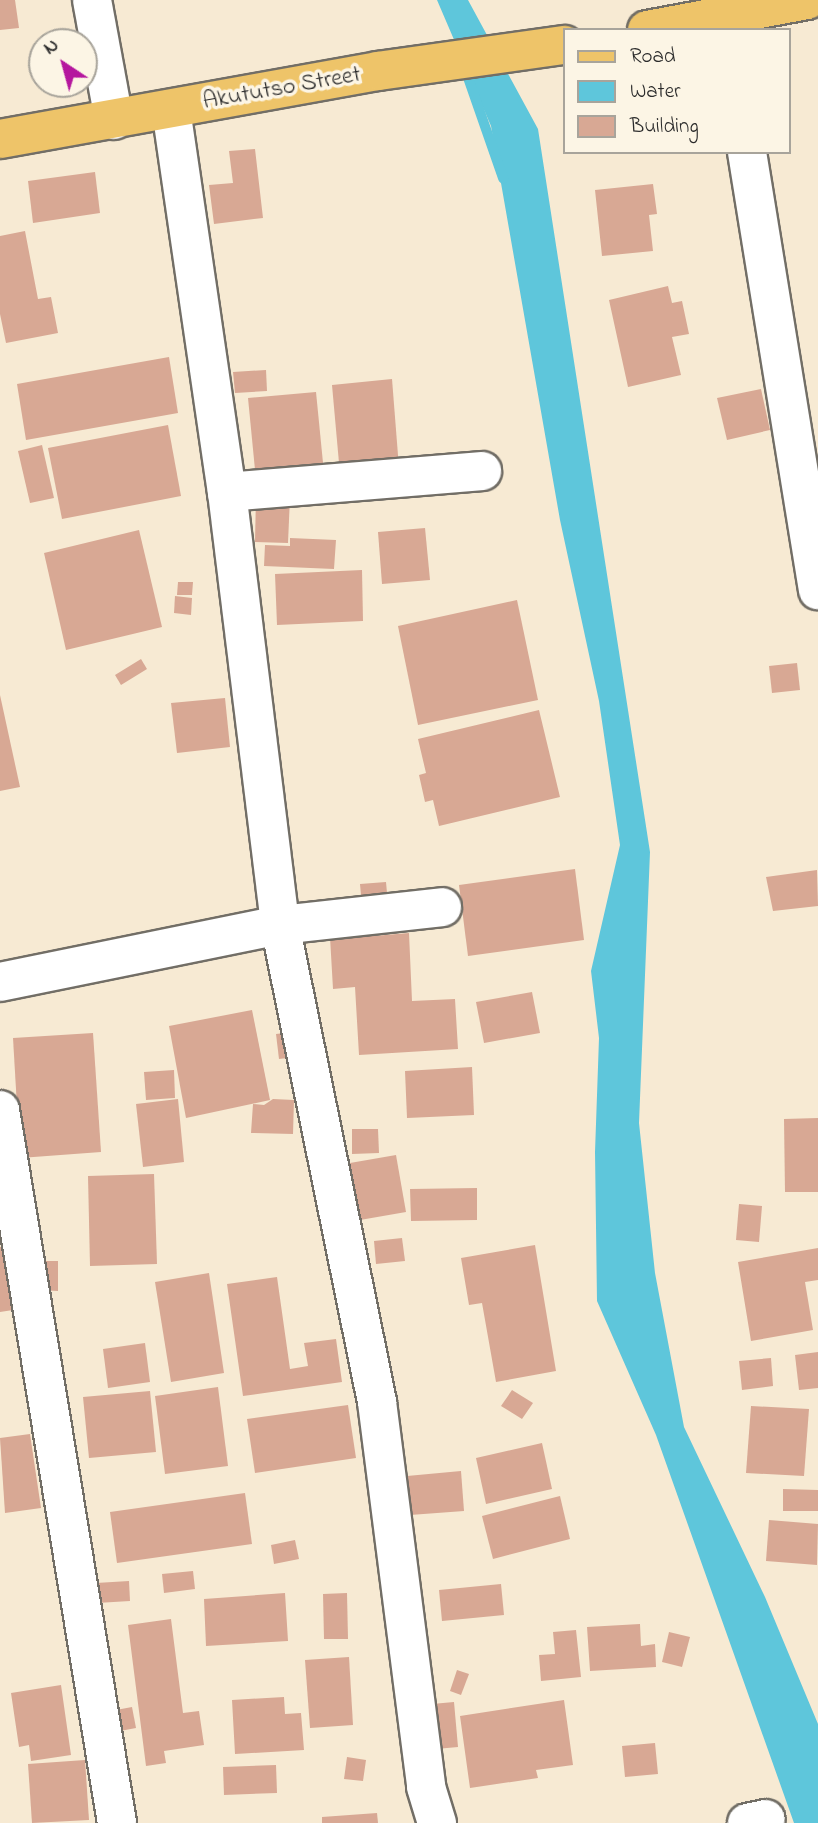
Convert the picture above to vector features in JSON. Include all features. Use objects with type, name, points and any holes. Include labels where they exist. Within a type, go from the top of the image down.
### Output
[{"type":"main road","points":[[659,28],[807,0]]},
{"type":"main road","name":"Akututso Street","points":[[0,139],[378,71],[562,45]]},
{"type":"street","points":[[92,0],[114,120]]},
{"type":"street","points":[[172,108],[227,492],[280,925],[377,1402],[426,1787],[437,1823]]},
{"type":"street","points":[[747,154],[818,590]]},
{"type":"street","points":[[227,492],[482,471]]},
{"type":"street","points":[[0,982],[280,925],[442,907]]},
{"type":"street","points":[[0,1110],[117,1823]]},
{"type":"water","points":[[437,0],[468,0],[538,129],[650,852],[639,1123],[655,1273],[684,1427],[765,1597],[818,1724],[818,1823],[794,1823],[656,1435],[597,1301],[595,1152],[599,1038],[591,971],[620,845],[599,701],[560,520],[491,126]]},
{"type":"building","points":[[0,0],[15,0],[19,28],[0,30]]},
{"type":"building","points":[[255,149],[263,218],[214,224],[209,185],[233,183],[229,151]]},
{"type":"building","points":[[95,172],[100,213],[33,223],[28,181]]},
{"type":"building","points":[[653,184],[657,214],[649,215],[653,251],[602,256],[595,190]]},
{"type":"building","points":[[25,231],[38,299],[51,297],[58,333],[6,343],[0,314],[0,236]]},
{"type":"building","points":[[668,286],[672,303],[682,301],[689,334],[672,337],[681,375],[628,387],[609,300]]},
{"type":"building","points":[[169,357],[178,413],[26,440],[17,384]]},
{"type":"building","points":[[266,370],[267,391],[235,393],[233,372]]},
{"type":"building","points":[[392,379],[399,468],[340,474],[332,385]]},
{"type":"building","points":[[761,389],[770,430],[727,440],[717,398]]},
{"type":"building","points":[[316,392],[324,473],[256,480],[248,398]]},
{"type":"building","points":[[168,425],[181,496],[62,519],[48,448]]},
{"type":"building","points":[[42,445],[54,498],[30,503],[18,451]]},
{"type":"building","points":[[256,496],[290,497],[288,543],[255,542]]},
{"type":"building","points":[[425,528],[430,580],[382,584],[378,532]]},
{"type":"building","points":[[139,530],[162,627],[66,650],[44,553]]},
{"type":"building","points":[[290,538],[336,540],[334,569],[264,566],[265,545],[290,546]]},
{"type":"building","points":[[362,570],[363,621],[277,625],[275,574]]},
{"type":"building","points":[[178,582],[193,582],[192,595],[177,595]]},
{"type":"building","points":[[175,596],[192,598],[191,615],[174,613]]},
{"type":"building","points":[[517,600],[538,700],[418,725],[398,626]]},
{"type":"building","points":[[141,659],[147,669],[121,685],[115,675]]},
{"type":"building","points":[[797,663],[800,690],[772,693],[769,666]]},
{"type":"building","points":[[0,695],[20,787],[0,791]]},
{"type":"building","points":[[225,698],[230,747],[177,753],[171,703]]},
{"type":"building","points":[[539,710],[560,797],[439,826],[433,800],[425,802],[419,775],[426,773],[418,739]]},
{"type":"building","points":[[575,869],[584,940],[468,956],[459,885]]},
{"type":"building","points":[[817,870],[818,906],[773,911],[766,877]]},
{"type":"building","points":[[386,882],[388,904],[362,906],[360,884]]},
{"type":"building","points":[[373,921],[374,936],[409,933],[412,1001],[455,999],[458,1049],[359,1055],[355,987],[333,989],[330,937]]},
{"type":"building","points":[[532,992],[540,1033],[484,1043],[476,1002]]},
{"type":"building","points":[[252,1010],[270,1100],[186,1118],[169,1026]]},
{"type":"building","points":[[293,1032],[296,1057],[279,1059],[276,1034]]},
{"type":"building","points":[[93,1033],[101,1152],[20,1158],[13,1038]]},
{"type":"building","points":[[472,1067],[474,1115],[407,1118],[405,1071]]},
{"type":"building","points":[[174,1070],[175,1098],[146,1100],[144,1072]]},
{"type":"building","points":[[178,1099],[184,1162],[143,1167],[136,1104]]},
{"type":"building","points":[[273,1099],[294,1100],[293,1134],[251,1133],[253,1104],[264,1105]]},
{"type":"building","points":[[818,1118],[818,1192],[785,1192],[784,1119]]},
{"type":"building","points":[[352,1129],[378,1129],[379,1153],[352,1154]]},
{"type":"building","points":[[396,1155],[406,1212],[360,1220],[350,1163]]},
{"type":"building","points":[[154,1174],[157,1264],[90,1266],[88,1176]]},
{"type":"building","points":[[477,1188],[477,1220],[411,1221],[410,1189]]},
{"type":"building","points":[[739,1204],[762,1206],[759,1242],[736,1240]]},
{"type":"building","points":[[402,1238],[405,1261],[376,1264],[374,1241]]},
{"type":"building","points":[[535,1245],[556,1371],[496,1382],[482,1303],[469,1305],[461,1258]]},
{"type":"building","points":[[0,1247],[7,1247],[13,1310],[0,1312]]},
{"type":"building","points":[[818,1248],[818,1280],[805,1282],[813,1330],[751,1341],[738,1262]]},
{"type":"building","points":[[38,1261],[58,1261],[58,1291],[38,1290]]},
{"type":"building","points":[[209,1273],[224,1373],[171,1382],[155,1282]]},
{"type":"building","points":[[277,1277],[290,1369],[308,1366],[304,1343],[336,1339],[342,1382],[243,1396],[227,1284]]},
{"type":"building","points":[[145,1343],[150,1382],[108,1388],[103,1349]]},
{"type":"building","points":[[818,1352],[818,1388],[799,1390],[795,1355]]},
{"type":"building","points":[[771,1358],[773,1386],[742,1390],[739,1361]]},
{"type":"building","points":[[218,1387],[228,1466],[165,1474],[155,1396]]},
{"type":"building","points":[[512,1390],[533,1403],[522,1419],[501,1406]]},
{"type":"building","points":[[150,1391],[156,1452],[89,1458],[83,1397]]},
{"type":"building","points":[[348,1405],[356,1458],[255,1473],[247,1419]]},
{"type":"building","points":[[751,1406],[809,1409],[804,1476],[746,1473]]},
{"type":"building","points":[[30,1434],[41,1508],[5,1513],[0,1438]]},
{"type":"building","points":[[542,1443],[552,1489],[486,1504],[476,1458]]},
{"type":"building","points":[[461,1471],[464,1511],[410,1515],[407,1476]]},
{"type":"building","points":[[783,1489],[818,1490],[818,1511],[783,1511]]},
{"type":"building","points":[[245,1493],[252,1544],[117,1563],[110,1512]]},
{"type":"building","points":[[560,1496],[570,1539],[493,1559],[482,1516]]},
{"type":"building","points":[[769,1520],[818,1524],[817,1565],[766,1561]]},
{"type":"building","points":[[295,1540],[299,1559],[274,1564],[271,1545]]},
{"type":"building","points":[[193,1571],[195,1589],[164,1593],[162,1574]]},
{"type":"building","points":[[129,1581],[130,1601],[97,1603],[96,1583]]},
{"type":"building","points":[[501,1584],[504,1615],[442,1621],[439,1590]]},
{"type":"building","points":[[285,1593],[288,1641],[206,1646],[204,1599]]},
{"type":"building","points":[[347,1593],[348,1639],[324,1639],[323,1594]]},
{"type":"building","points":[[171,1619],[183,1713],[199,1711],[204,1745],[164,1751],[166,1763],[146,1766],[128,1625]]},
{"type":"building","points":[[640,1624],[641,1646],[655,1644],[656,1667],[590,1671],[587,1627]]},
{"type":"building","points":[[576,1630],[581,1677],[541,1681],[539,1655],[555,1654],[553,1632]]},
{"type":"building","points":[[669,1632],[690,1637],[682,1667],[662,1662]]},
{"type":"building","points":[[349,1657],[353,1725],[310,1728],[305,1660]]},
{"type":"building","points":[[457,1670],[469,1674],[461,1695],[450,1691]]},
{"type":"building","points":[[61,1685],[71,1755],[31,1761],[29,1745],[19,1747],[11,1693]]},
{"type":"building","points":[[284,1697],[285,1714],[301,1713],[304,1750],[235,1754],[232,1700]]},
{"type":"building","points":[[564,1700],[573,1765],[536,1770],[538,1778],[470,1788],[460,1716]]},
{"type":"building","points":[[454,1702],[458,1747],[436,1749],[432,1704]]},
{"type":"building","points":[[132,1707],[136,1728],[120,1731],[116,1710]]},
{"type":"building","points":[[655,1743],[658,1774],[625,1777],[622,1746]]},
{"type":"building","points":[[347,1757],[366,1760],[363,1781],[344,1779]]},
{"type":"building","points":[[85,1760],[89,1820],[32,1823],[28,1764]]},
{"type":"building","points":[[276,1765],[277,1793],[224,1795],[223,1767]]},
{"type":"building","points":[[377,1813],[378,1823],[322,1823],[322,1817]]},
{"type":"waterway","points":[[464,66],[503,178]]}]
